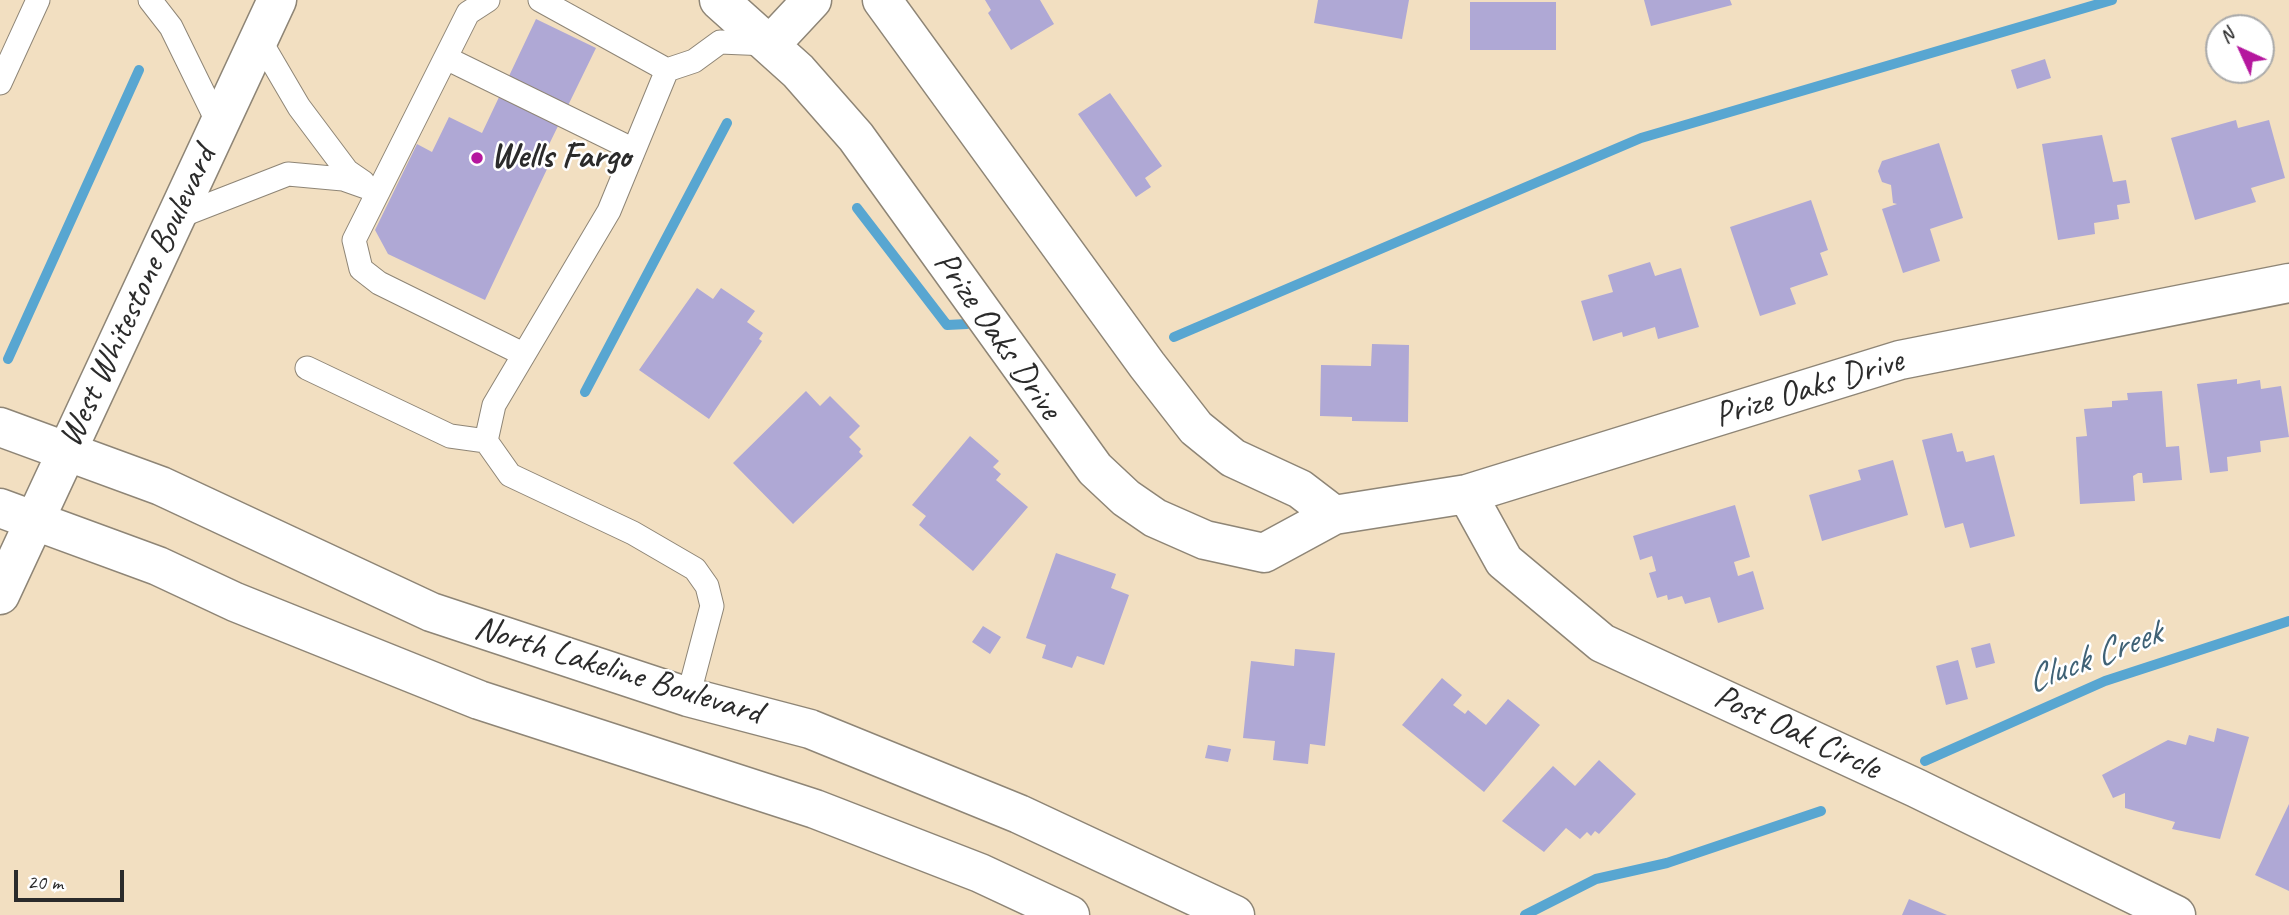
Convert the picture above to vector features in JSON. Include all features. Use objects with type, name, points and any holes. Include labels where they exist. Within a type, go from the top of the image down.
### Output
[{"type":"street","name":"West Whitestone Boulevard","points":[[0,595],[276,0]]},
{"type":"street","name":"Prize Oaks Drive","points":[[719,0],[771,44],[856,137],[1095,469],[1126,498],[1155,517],[1205,540],[1264,553],[1334,515],[1467,494],[1900,360],[2289,284]]},
{"type":"street","points":[[771,44],[813,0]]},
{"type":"street","points":[[882,0],[1147,365],[1196,428],[1233,458],[1300,489],[1334,515]]},
{"type":"street","name":"North Lakeline Boulevard","points":[[0,427],[161,485],[431,612],[688,697],[822,734],[1020,814],[1235,915]]},
{"type":"street","name":"Post Oak Circle","points":[[1467,494],[1504,561],[1602,643],[1916,788],[2176,915]]},
{"type":"street","name":"North Lakeline Boulevard","points":[[0,508],[158,566],[235,602],[479,700],[815,810],[980,873],[1070,915]]},
{"type":"lane","points":[[0,83],[38,0]]},
{"type":"lane","points":[[150,0],[171,27],[218,123]]},
{"type":"lane","points":[[488,0],[468,13],[354,240],[361,268],[379,283],[523,354]]},
{"type":"lane","points":[[540,0],[667,70],[694,61],[720,42],[771,44]]},
{"type":"lane","points":[[258,37],[299,107],[328,149],[347,171],[377,191]]},
{"type":"lane","points":[[446,58],[634,150]]},
{"type":"lane","points":[[486,441],[494,405],[609,211],[667,70]]},
{"type":"lane","points":[[174,218],[288,174],[343,179],[377,191]]},
{"type":"lane","points":[[307,369],[450,436],[486,441],[510,475],[633,533],[695,569],[707,586],[712,606],[688,697]]},
{"type":"building","points":[[985,0],[1040,0],[1054,24],[1011,50],[988,13],[991,10]]},
{"type":"building","points":[[1318,0],[1409,0],[1402,39],[1314,23]]},
{"type":"building","points":[[1644,0],[1730,0],[1732,5],[1651,26]]},
{"type":"building","points":[[1470,2],[1556,2],[1556,50],[1470,50]]},
{"type":"building","name":"Wells Fargo","points":[[536,19],[596,48],[540,163],[548,167],[485,300],[388,254],[375,230],[417,144],[432,152],[449,117],[482,133]]},
{"type":"building","points":[[2045,59],[2051,78],[2017,89],[2011,70]]},
{"type":"building","points":[[1110,93],[1162,166],[1145,178],[1151,187],[1136,197],[1078,114]]},
{"type":"building","points":[[2236,120],[2238,128],[2269,120],[2285,178],[2251,188],[2256,202],[2195,220],[2171,138]]},
{"type":"building","points":[[2102,135],[2113,182],[2126,180],[2130,203],[2117,205],[2119,219],[2094,223],[2095,234],[2058,240],[2042,144]]},
{"type":"building","points":[[1939,143],[1963,218],[1930,229],[1940,261],[1903,273],[1882,209],[1897,204],[1893,203],[1891,185],[1882,182],[1878,171],[1882,161]]},
{"type":"building","points":[[1811,200],[1828,250],[1820,253],[1828,275],[1790,288],[1796,304],[1760,316],[1730,227]]},
{"type":"building","points":[[1650,262],[1655,276],[1681,268],[1699,327],[1658,339],[1655,327],[1623,337],[1622,332],[1593,341],[1581,301],[1613,292],[1608,275]]},
{"type":"building","points":[[697,288],[713,299],[721,288],[755,311],[747,322],[763,333],[759,339],[762,341],[709,419],[639,370]]},
{"type":"building","points":[[1372,344],[1409,345],[1408,422],[1352,421],[1352,417],[1320,416],[1321,365],[1371,366]]},
{"type":"building","points":[[2237,379],[2237,384],[2260,380],[2261,389],[2281,386],[2289,437],[2260,441],[2261,452],[2227,457],[2228,471],[2210,473],[2197,384]]},
{"type":"building","points":[[806,391],[820,406],[830,396],[860,426],[849,437],[861,449],[859,452],[863,456],[793,524],[733,463]]},
{"type":"building","points":[[2162,391],[2166,447],[2179,446],[2182,480],[2143,483],[2142,473],[2138,473],[2133,476],[2135,501],[2080,504],[2076,437],[2087,436],[2084,409],[2112,407],[2112,401],[2128,400],[2127,393]]},
{"type":"building","points":[[1952,433],[1957,452],[1963,451],[1966,462],[1994,455],[2015,536],[1970,548],[1963,523],[1945,528],[1922,440]]},
{"type":"building","points":[[970,436],[999,461],[993,467],[1001,474],[996,480],[1028,507],[973,571],[919,525],[926,516],[912,505]]},
{"type":"building","points":[[1893,460],[1908,515],[1822,541],[1809,495],[1861,480],[1858,470]]},
{"type":"building","points":[[1735,505],[1750,557],[1734,562],[1738,576],[1753,571],[1764,609],[1718,623],[1710,597],[1685,604],[1682,596],[1668,600],[1667,595],[1657,598],[1649,573],[1656,571],[1652,556],[1640,560],[1633,536]]},
{"type":"building","points":[[1056,553],[1116,574],[1111,588],[1129,595],[1104,665],[1077,656],[1072,668],[1042,658],[1046,645],[1026,638]]},
{"type":"building","points":[[983,626],[1001,637],[990,654],[972,642]]},
{"type":"building","points":[[1990,643],[1995,663],[1976,668],[1971,648]]},
{"type":"building","points":[[1295,649],[1335,653],[1325,746],[1310,744],[1308,764],[1273,760],[1275,741],[1243,738],[1251,661],[1294,666]]},
{"type":"building","points":[[1958,660],[1968,699],[1946,705],[1936,666]]},
{"type":"building","points":[[1442,678],[1462,695],[1453,705],[1465,714],[1468,710],[1486,725],[1508,699],[1540,725],[1484,792],[1402,725]]},
{"type":"building","points":[[2217,728],[2249,737],[2220,839],[2172,829],[2175,822],[2125,808],[2125,793],[2113,798],[2102,775],[2168,740],[2186,745],[2189,735],[2214,742]]},
{"type":"building","points":[[1208,745],[1231,749],[1228,762],[1205,758]]},
{"type":"building","points":[[1599,760],[1636,794],[1599,834],[1595,831],[1591,836],[1587,832],[1580,839],[1566,828],[1544,852],[1502,821],[1553,766],[1575,786]]},
{"type":"building","points":[[2289,804],[2289,891],[2255,875]]},
{"type":"building","points":[[1909,899],[1947,915],[1902,915]]},
{"type":"waterway","points":[[1174,337],[1641,138],[2112,0]]},
{"type":"waterway","points":[[8,359],[139,70]]},
{"type":"waterway","points":[[585,392],[727,123]]},
{"type":"waterway","points":[[857,208],[947,325],[967,324]]},
{"type":"waterway","name":"Cluck Creek","points":[[1925,761],[2105,681],[2289,621]]},
{"type":"waterway","name":"Cluck Creek","points":[[1525,915],[1596,879],[1667,863],[1821,811]]},
{"type":"place","name":"Wells Fargo","points":[[477,158]]}]
